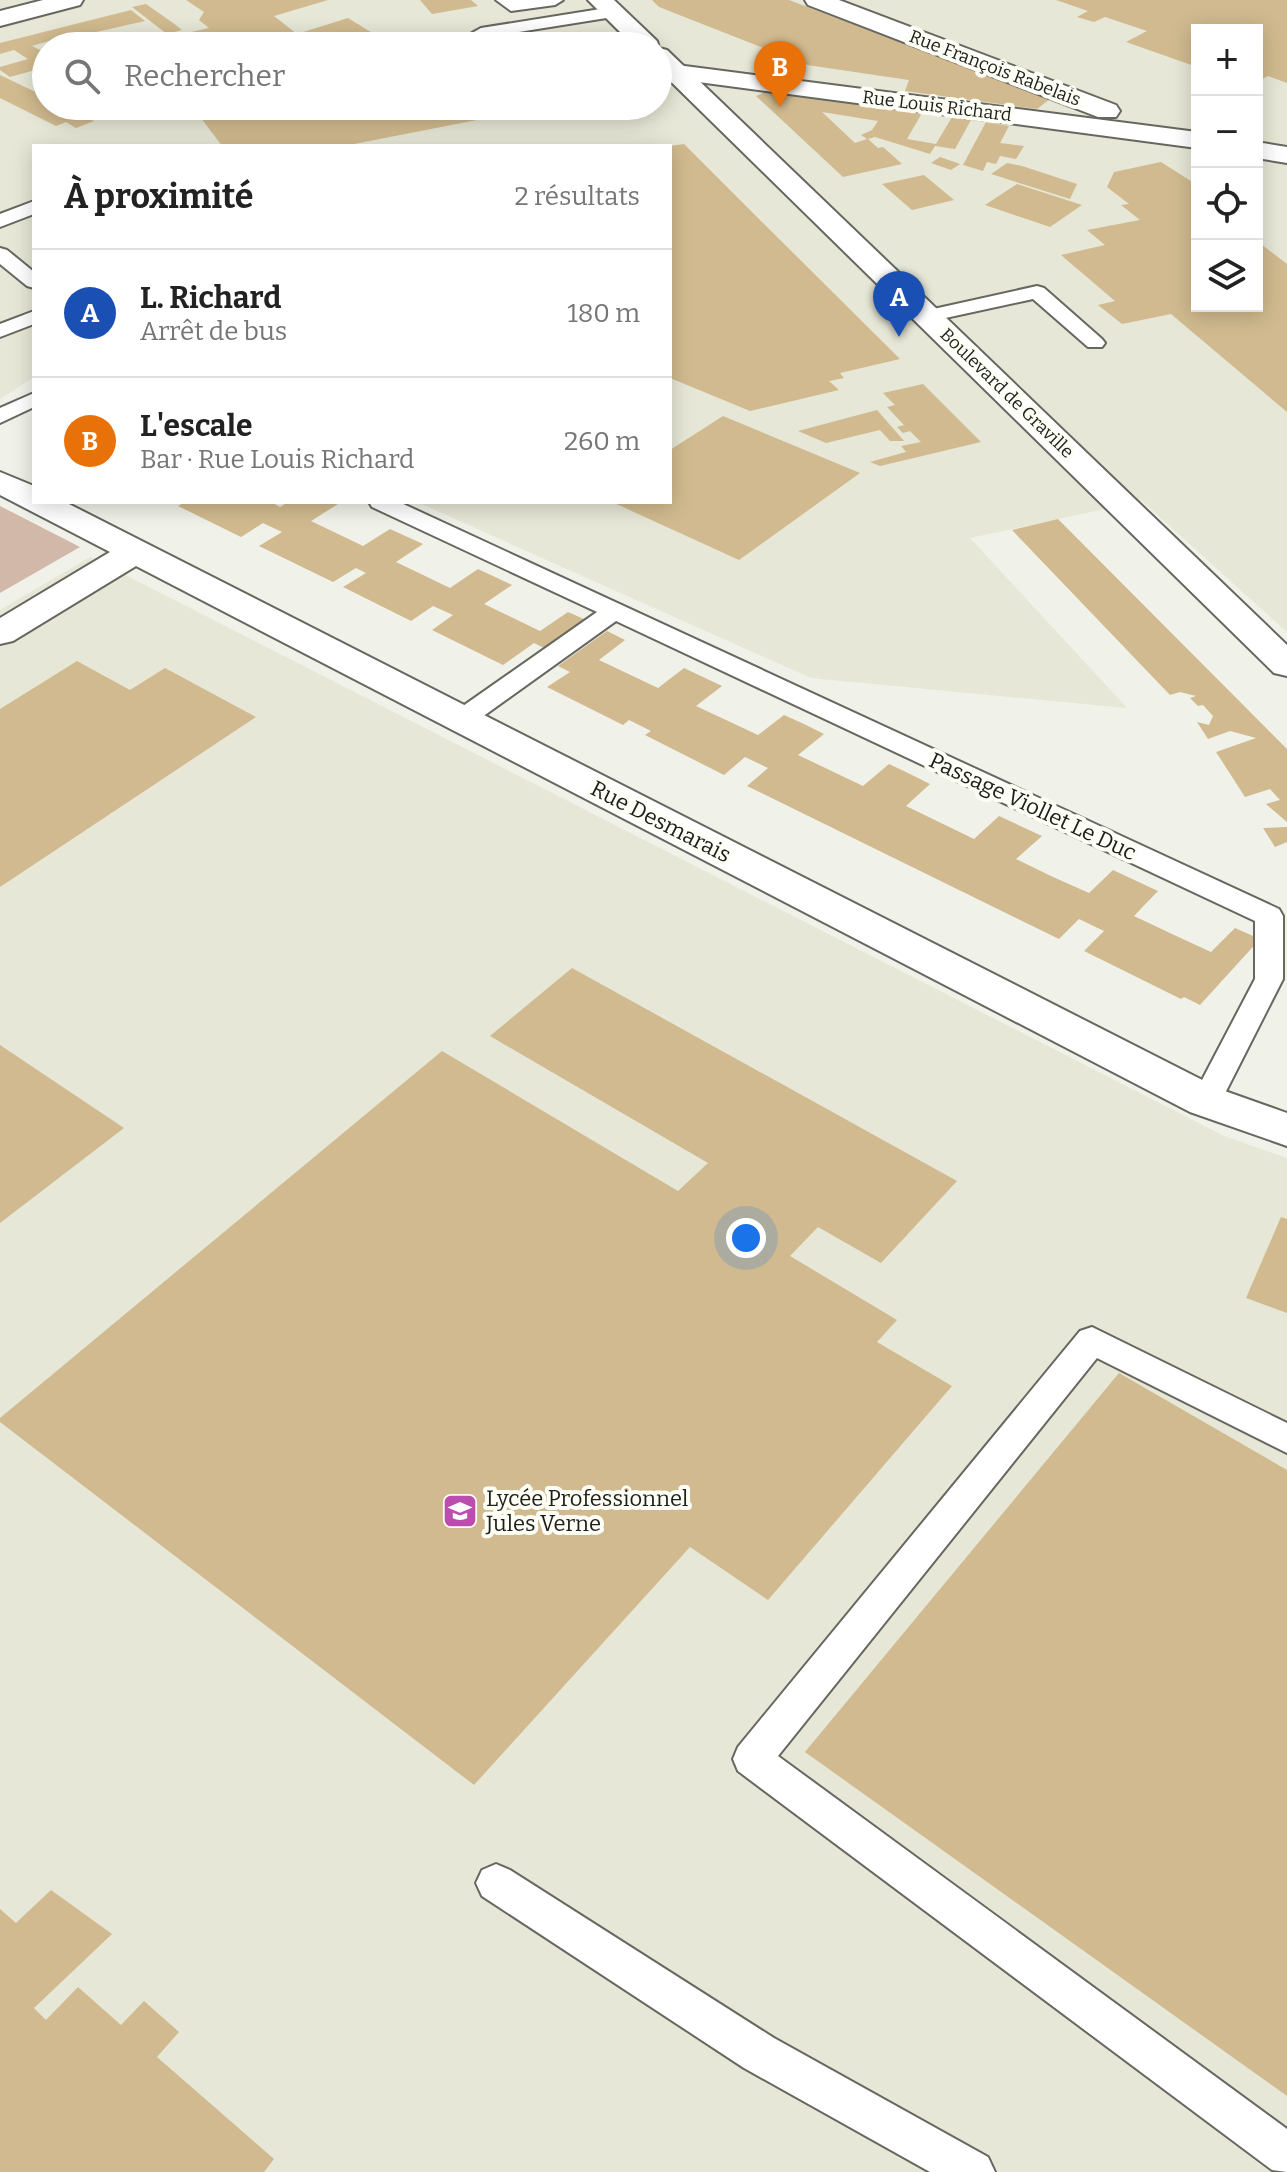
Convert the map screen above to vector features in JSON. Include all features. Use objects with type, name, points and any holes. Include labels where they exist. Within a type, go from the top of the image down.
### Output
[{"type":"street","points":[[0,19],[71,0]]},
{"type":"street","name":"Rue François Rabelais","points":[[817,0],[1185,138]]},
{"type":"street","points":[[607,6],[634,32]]},
{"type":"street","name":"Rue Louis Richard","points":[[672,65],[1185,138]]},
{"type":"street","name":"Boulevard de Graville","points":[[672,69],[1287,665]]},
{"type":"street","points":[[1263,151],[1287,155]]},
{"type":"street","name":"Rue Desmarais","points":[[0,482],[32,498]]},
{"type":"street","name":"Rue Desmarais","points":[[43,504],[1206,1101],[1287,1130]]},
{"type":"street","points":[[0,633],[135,552]]},
{"type":"lane","points":[[504,0],[511,6],[555,0]]},
{"type":"lane","points":[[486,32],[607,6]]},
{"type":"lane","points":[[0,221],[32,208]]},
{"type":"lane","points":[[0,254],[32,280]]},
{"type":"lane","points":[[927,316],[1037,292],[1095,343]]},
{"type":"lane","points":[[0,331],[32,318]]},
{"type":"lane","points":[[0,416],[32,400]]},
{"type":"lane","name":"Passage Viollet Le Duc","points":[[384,504],[1269,916],[1269,979],[1206,1101]]},
{"type":"lane","points":[[462,719],[615,611]]},
{"type":"lane","points":[[1287,1439],[1092,1340],[752,1759],[1287,2155]]},
{"type":"lane","points":[[496,1883],[759,2053],[973,2172]]},
{"type":"shaded area","points":[[0,0],[1287,0],[1287,632],[1142,501],[970,538],[1127,708],[811,678],[421,504],[672,504],[672,144],[32,144],[32,378],[0,399]]},
{"type":"shaded area","points":[[0,506],[80,547],[0,593]]},
{"type":"shaded area","points":[[90,557],[1224,1136],[1287,1158],[1287,2172],[0,2172],[0,610]]},
{"type":"building","points":[[186,0],[328,0],[274,16],[294,32],[191,32],[209,28],[199,20],[204,12]]},
{"type":"building","points":[[420,0],[471,0],[478,6],[432,14]]},
{"type":"building","points":[[652,0],[789,0],[1050,99],[1037,109],[905,91],[909,80],[807,65],[659,7]]},
{"type":"building","points":[[1056,0],[1287,0],[1287,83],[1268,76],[1263,79],[1263,24],[1191,24],[1191,65],[1126,42],[1147,31],[1105,17],[1094,22],[1077,17],[1088,11]]},
{"type":"building","points":[[146,4],[182,30],[164,32],[132,7]]},
{"type":"building","points":[[131,10],[145,21],[96,32],[44,32]]},
{"type":"building","points":[[348,18],[371,32],[303,32]]},
{"type":"building","points":[[32,35],[32,71],[10,77],[0,70],[0,67],[28,59],[14,50],[0,54],[0,43]]},
{"type":"building","points":[[0,75],[32,90],[32,114],[0,98]]},
{"type":"building","points":[[768,91],[922,113],[907,139],[936,144],[952,117],[971,120],[955,149],[935,146],[930,154],[875,137],[868,139],[878,148],[883,147],[902,164],[843,177],[756,96]],"holes":[[[822,112],[878,121],[872,130],[861,135],[867,139],[855,143]]]},
{"type":"building","points":[[44,120],[94,121],[76,128],[66,122],[56,126]]},
{"type":"building","points":[[202,120],[477,120],[354,144],[220,144]]},
{"type":"building","points":[[986,122],[1009,126],[1000,143],[1024,146],[1016,159],[1000,156],[996,164],[987,162],[983,171],[963,165]]},
{"type":"building","points":[[684,144],[900,359],[840,373],[844,378],[829,381],[839,390],[750,411],[672,379],[672,146]]},
{"type":"building","points":[[940,157],[960,164],[951,170],[931,163]]},
{"type":"building","points":[[1161,162],[1191,181],[1191,312],[1263,312],[1263,246],[1287,264],[1287,412],[1171,314],[1122,324],[1098,305],[1115,301],[1061,255],[1105,245],[1087,230],[1140,220],[1121,205],[1129,204],[1107,187],[1114,172]]},
{"type":"building","points":[[1007,163],[1077,184],[1070,199],[991,174]]},
{"type":"building","points":[[924,175],[954,200],[912,210],[882,184]]},
{"type":"building","points":[[1017,184],[1082,205],[1050,227],[985,205]]},
{"type":"building","points":[[923,384],[981,442],[880,466],[870,462],[906,452],[901,446],[921,442],[910,431],[903,433],[897,427],[904,425],[887,407],[895,405],[883,393]]},
{"type":"building","points":[[877,410],[904,441],[890,441],[880,430],[826,443],[798,431]]},
{"type":"building","points":[[723,416],[860,473],[739,560],[616,504],[672,504],[672,449]]},
{"type":"building","points":[[338,504],[311,521],[363,546],[390,529],[423,544],[396,562],[450,588],[478,569],[512,585],[484,604],[540,631],[568,612],[586,620],[546,649],[534,643],[503,665],[432,630],[453,615],[433,606],[411,621],[343,587],[366,573],[356,568],[333,582],[259,546],[282,532],[263,523],[241,537],[178,506]]},
{"type":"building","points":[[1058,519],[1287,749],[1287,822],[1266,804],[1280,800],[1270,789],[1245,797],[1216,752],[1256,738],[1230,731],[1208,739],[1197,722],[1209,725],[1213,716],[1203,705],[1198,706],[1190,698],[1196,696],[1180,692],[1170,695],[1012,530]]},
{"type":"building","points":[[607,631],[625,640],[599,660],[658,688],[684,668],[722,686],[696,706],[758,735],[784,715],[804,724],[824,734],[798,755],[863,786],[889,764],[910,774],[930,784],[906,806],[974,839],[999,816],[1042,836],[1016,859],[1053,877],[1089,893],[1113,870],[1158,891],[1134,916],[1172,934],[1211,952],[1235,928],[1260,939],[1200,1005],[1184,997],[1181,999],[1084,951],[1104,931],[1079,919],[1059,939],[747,786],[768,768],[745,757],[724,775],[645,735],[651,731],[629,720],[623,725],[547,687],[570,672],[558,666]]},
{"type":"building","points":[[77,661],[130,690],[165,668],[256,717],[0,887],[0,709]]},
{"type":"building","points":[[1287,827],[1287,842],[1275,847],[1263,828]]},
{"type":"building","points":[[572,968],[957,1181],[881,1263],[818,1227],[790,1256],[897,1320],[877,1342],[952,1386],[768,1600],[690,1547],[474,1785],[0,1422],[0,1418],[442,1051],[678,1191],[708,1163],[490,1036]]},
{"type":"building","points":[[0,1045],[124,1128],[0,1223]]},
{"type":"building","points":[[1281,1217],[1287,1219],[1287,1313],[1246,1298]]},
{"type":"building","points":[[1119,1373],[1287,1470],[1287,2096],[805,1752]]},
{"type":"building","points":[[51,1890],[112,1934],[34,2008],[46,2020],[78,1987],[121,2025],[144,2001],[179,2032],[157,2057],[274,2159],[264,2172],[0,2172],[0,1909],[16,1923]]},
{"type":"place","name":"L'escale","points":[[780,107]]},
{"type":"place","name":"L. Richard","points":[[899,337]]},
{"type":"place","name":"Lycée Professionnel Jules Verne","points":[[460,1511]]}]
